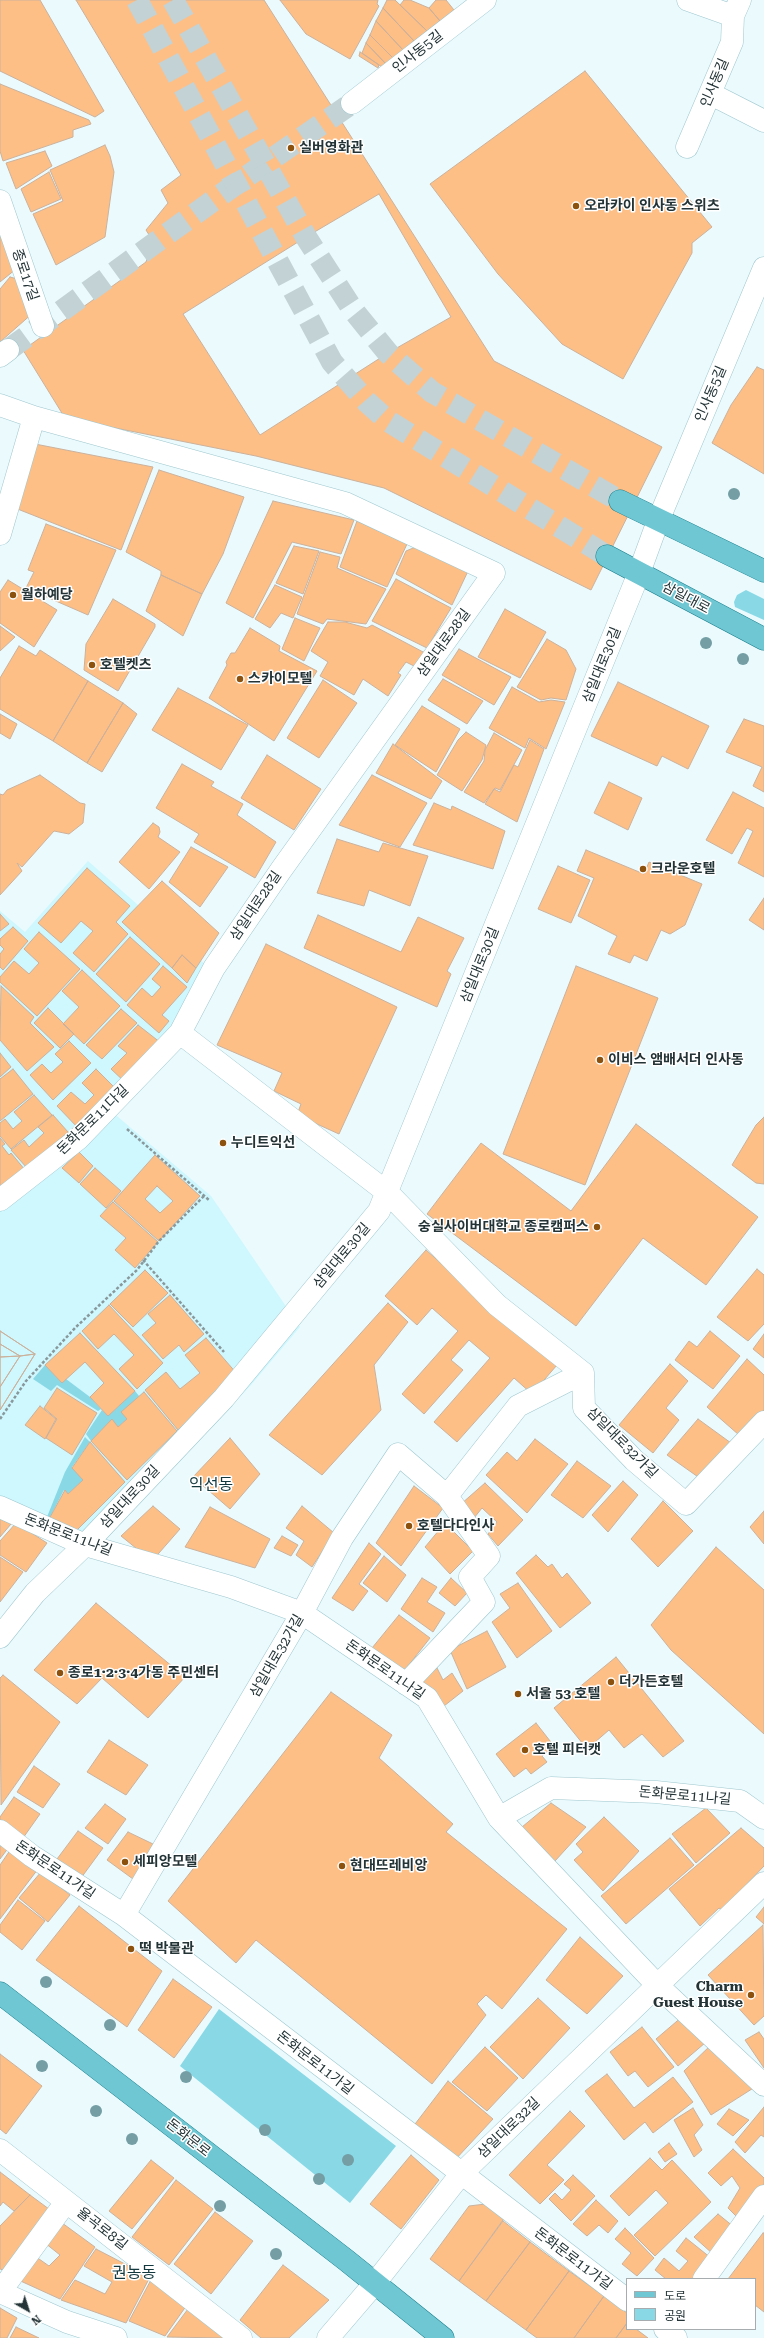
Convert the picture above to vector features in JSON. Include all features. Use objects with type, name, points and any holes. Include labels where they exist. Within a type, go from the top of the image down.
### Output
[{"type":"main road","points":[[620,501],[764,571]]},
{"type":"main road","name":"삼일대로","points":[[607,556],[764,639]]},
{"type":"main road","name":"돈화문로","points":[[0,1993],[375,2283],[443,2338]]},
{"type":"street","name":"인사동5길","points":[[352,103],[485,0]]},
{"type":"street","name":"인사동길","points":[[686,147],[711,94],[732,42],[736,8],[688,0]]},
{"type":"street","points":[[711,94],[764,121]]},
{"type":"street","name":"종로17길","points":[[0,201],[43,326]]},
{"type":"street","name":"인사동5길","points":[[658,520],[764,268]]},
{"type":"street","points":[[0,405],[34,417],[0,534]]},
{"type":"street","name":"삼일대로28길","points":[[34,417],[345,503],[494,573],[240,929],[214,968],[180,1033]]},
{"type":"street","name":"삼일대로30길","points":[[0,1637],[35,1593],[85,1545],[243,1375],[379,1211],[388,1193],[639,573],[658,520]]},
{"type":"street","points":[[180,1033],[388,1193],[497,1305],[583,1373],[518,1406],[447,1496]]},
{"type":"street","name":"돈화문로11다길","points":[[0,1200],[78,1139],[180,1033]]},
{"type":"street","name":"삼일대로32가길","points":[[583,1373],[584,1408],[634,1460],[686,1504],[764,1422]]},
{"type":"street","name":"삼일대로32가길","points":[[124,1915],[302,1613],[342,1538],[398,1454],[447,1496],[489,1556],[470,1577],[484,1602],[406,1684]]},
{"type":"street","name":"돈화문로11나길","points":[[0,1507],[85,1545],[231,1587],[302,1613],[426,1698],[499,1818],[552,1788],[656,1792],[740,1800],[764,1818]]},
{"type":"street","points":[[499,1818],[658,1986],[764,2085]]},
{"type":"street","name":"돈화문로11가길","points":[[0,1831],[32,1856],[124,1915],[626,2299]]},
{"type":"street","name":"삼일대로32길","points":[[375,2283],[461,2174],[764,1883]]},
{"type":"street","name":"율곡로8길","points":[[0,2150],[241,2338]]},
{"type":"street","points":[[705,2278],[764,2196]]},
{"type":"street","points":[[66,2202],[0,2292],[68,2322],[116,2338]]},
{"type":"street","points":[[328,2338],[375,2283]]},
{"type":"path","points":[[106,1110],[209,1200]]},
{"type":"path","points":[[0,1419],[26,1381],[76,1327],[137,1270],[143,1260],[204,1196]]},
{"type":"path","points":[[143,1260],[243,1375]]},
{"type":"shaded area","points":[[88,861],[206,965],[192,1031],[111,1111],[211,1196],[300,1327],[251,1385],[101,1542],[0,1501],[0,911],[25,932]]},
{"type":"green space","points":[[746,590],[764,599],[764,620],[735,607],[734,602],[737,595]]},
{"type":"green space","points":[[45,1365],[62,1383],[66,1379],[90,1397],[101,1409],[98,1411],[57,1385],[51,1391],[33,1379]]},
{"type":"green space","points":[[135,1391],[139,1396],[127,1419],[118,1427],[112,1420],[91,1441],[86,1434],[102,1410],[108,1416]]},
{"type":"green space","points":[[85,1437],[90,1442],[72,1467],[83,1480],[68,1494],[64,1490],[49,1519],[47,1517],[65,1472]]},
{"type":"green space","points":[[219,2009],[396,2146],[350,2203],[180,2066]]},
{"type":"building","points":[[0,0],[40,0],[104,111],[95,117],[0,71]]},
{"type":"building","points":[[76,0],[264,0],[494,361],[662,447],[591,590],[384,488],[256,456],[65,418],[23,350],[146,262],[153,241],[146,230],[168,203],[161,190],[181,175]]},
{"type":"building","points":[[280,0],[378,0],[377,4],[379,6],[350,59],[306,34]]},
{"type":"building","points":[[387,0],[395,0],[427,31],[414,41],[383,8]]},
{"type":"building","points":[[404,0],[410,0],[429,8],[440,21],[427,31],[400,5]]},
{"type":"building","points":[[436,0],[446,0],[454,10],[440,21],[429,8]]},
{"type":"building","points":[[383,8],[414,41],[403,50],[376,21]]},
{"type":"building","points":[[376,21],[403,50],[393,58],[370,35]]},
{"type":"building","points":[[370,35],[393,58],[386,64],[366,43]]},
{"type":"building","points":[[366,43],[386,64],[382,67],[362,53]]},
{"type":"building","points":[[360,52],[379,65],[378,68],[359,56]]},
{"type":"building","name":"오라카이 인사동 스위츠","points":[[585,71],[712,227],[692,243],[692,253],[623,379],[562,344],[498,274],[430,184]]},
{"type":"building","points":[[0,84],[89,120],[91,124],[73,130],[73,137],[3,161],[0,151]]},
{"type":"building","points":[[105,145],[110,156],[114,172],[105,237],[56,265],[33,214],[63,201],[50,170]]},
{"type":"building","points":[[45,151],[52,166],[16,189],[6,163]]},
{"type":"building","points":[[49,172],[61,199],[31,212],[21,189]]},
{"type":"building","points":[[379,194],[451,317],[388,353],[260,435],[183,314],[306,237]]},
{"type":"building","points":[[0,225],[16,269],[0,282]]},
{"type":"building","points":[[10,277],[21,280],[34,312],[0,342],[0,289]]},
{"type":"building","points":[[757,367],[764,370],[764,474],[712,443],[731,405]]},
{"type":"building","points":[[35,444],[153,467],[121,550],[15,508]]},
{"type":"building","points":[[159,470],[244,497],[223,554],[202,594],[161,575],[161,571],[126,552]]},
{"type":"building","points":[[273,501],[354,520],[341,554],[292,542],[253,618],[226,603]]},
{"type":"building","points":[[357,521],[407,544],[387,587],[340,567]]},
{"type":"building","points":[[46,524],[116,550],[88,615],[26,588],[34,572],[28,570]]},
{"type":"building","points":[[294,546],[319,551],[303,594],[276,583]]},
{"type":"building","points":[[418,546],[469,569],[452,605],[396,574],[406,551]]},
{"type":"building","points":[[320,552],[340,557],[337,568],[386,589],[366,624],[327,619],[323,624],[297,614]]},
{"type":"building","points":[[161,575],[202,594],[183,636],[146,611]]},
{"type":"building","points":[[396,579],[451,608],[427,648],[372,621]]},
{"type":"building","points":[[8,580],[57,610],[34,647],[0,623],[0,592]]},
{"type":"building","points":[[275,585],[302,597],[293,618],[281,613],[270,628],[255,619]]},
{"type":"building","points":[[113,599],[155,624],[155,627],[118,691],[84,670],[86,644]]},
{"type":"building","points":[[505,609],[546,632],[520,678],[478,657]]},
{"type":"building","points":[[295,618],[320,628],[304,661],[282,649]]},
{"type":"building","points":[[328,622],[345,622],[367,628],[372,625],[425,653],[416,667],[406,662],[398,673],[401,675],[388,696],[363,679],[354,695],[320,676],[328,662],[311,651]]},
{"type":"building","points":[[0,626],[15,637],[0,651]]},
{"type":"building","points":[[250,628],[280,646],[279,651],[317,671],[274,741],[209,698],[227,665],[226,662],[231,653],[235,653]]},
{"type":"building","points":[[547,639],[566,650],[576,669],[566,700],[551,698],[541,700],[517,687]]},
{"type":"building","points":[[19,646],[36,656],[40,650],[88,681],[53,741],[0,709],[0,678]]},
{"type":"building","points":[[459,649],[511,677],[494,705],[442,675]]},
{"type":"building","points":[[443,679],[483,701],[467,724],[428,700]]},
{"type":"building","points":[[323,680],[357,703],[319,758],[287,738]]},
{"type":"building","points":[[88,681],[123,703],[87,763],[53,741]]},
{"type":"building","points":[[618,682],[709,726],[688,769],[662,756],[657,766],[591,736]]},
{"type":"building","points":[[512,687],[539,702],[551,700],[565,702],[546,749],[529,738],[525,748],[489,728]]},
{"type":"building","points":[[178,688],[248,725],[221,770],[152,730]]},
{"type":"building","points":[[123,703],[137,714],[102,772],[87,763]]},
{"type":"building","points":[[422,706],[460,729],[436,772],[395,745]]},
{"type":"building","points":[[0,714],[17,724],[10,739],[0,733]]},
{"type":"building","points":[[744,719],[764,726],[764,792],[753,786],[762,767],[726,752]]},
{"type":"building","points":[[466,732],[486,745],[482,760],[462,791],[437,775],[458,740]]},
{"type":"building","points":[[494,733],[522,750],[500,790],[495,788],[484,803],[464,792],[484,761],[485,750]]},
{"type":"building","points":[[530,740],[544,749],[517,822],[485,804],[494,789],[500,792],[514,765],[518,767]]},
{"type":"building","points":[[393,744],[442,781],[431,799],[376,773]]},
{"type":"building","points":[[267,755],[321,789],[294,830],[241,798]]},
{"type":"building","points":[[182,764],[214,782],[211,786],[243,804],[237,815],[276,842],[255,878],[194,842],[199,834],[156,808]]},
{"type":"building","points":[[40,775],[80,803],[85,804],[83,823],[69,834],[54,831],[22,867],[17,863],[22,871],[0,895],[0,794],[3,795],[7,790]]},
{"type":"building","points":[[372,775],[427,803],[400,847],[339,825]]},
{"type":"building","points":[[609,782],[642,798],[628,830],[594,813]]},
{"type":"building","points":[[733,792],[764,808],[764,877],[738,863],[753,831],[747,828],[732,854],[706,840]]},
{"type":"building","points":[[434,803],[451,810],[452,806],[505,831],[493,869],[413,845]]},
{"type":"building","points":[[153,823],[159,827],[160,832],[158,837],[180,852],[149,889],[119,862]]},
{"type":"building","points":[[337,839],[379,852],[383,843],[428,856],[410,906],[369,890],[364,906],[317,893]]},
{"type":"building","points":[[191,847],[228,867],[200,907],[169,882]]},
{"type":"building","points":[[586,850],[644,874],[649,862],[702,884],[685,925],[670,934],[661,930],[647,961],[634,955],[630,963],[608,954],[617,936],[578,916],[594,878],[577,871]]},
{"type":"building","points":[[558,866],[590,880],[571,923],[538,909]]},
{"type":"building","points":[[87,868],[130,906],[116,922],[128,934],[94,972],[73,953],[93,931],[81,921],[61,943],[38,923]]},
{"type":"building","points":[[162,881],[219,933],[196,968],[182,955],[172,968],[122,922]]},
{"type":"building","points":[[764,898],[764,930],[749,920]]},
{"type":"building","points":[[0,914],[9,924],[0,931]]},
{"type":"building","points":[[318,915],[401,952],[418,917],[464,938],[447,971],[451,974],[437,1007],[304,948]]},
{"type":"building","points":[[13,927],[28,941],[3,970],[0,967],[0,954],[4,949],[0,945],[0,939]]},
{"type":"building","points":[[39,932],[80,969],[37,1016],[0,982],[0,977],[14,961],[29,974],[39,963],[24,949]]},
{"type":"building","points":[[130,937],[160,964],[126,1002],[96,974]]},
{"type":"building","points":[[266,944],[397,1007],[339,1134],[297,1115],[301,1104],[274,1091],[282,1073],[217,1045]]},
{"type":"building","points":[[182,955],[196,968],[187,983],[172,968]]},
{"type":"building","points":[[163,966],[187,987],[162,1015],[169,1021],[159,1033],[127,1005],[142,988],[152,997],[161,987],[152,979]]},
{"type":"building","points":[[576,966],[658,998],[585,1185],[503,1154]]},
{"type":"building","points":[[82,970],[120,1006],[84,1044],[63,1024],[79,1007],[62,991]]},
{"type":"building","points":[[1,986],[34,1017],[30,1023],[54,1047],[27,1071],[0,1040]]},
{"type":"building","points":[[48,1008],[74,1034],[60,1048],[34,1023]]},
{"type":"building","points":[[121,1009],[137,1023],[102,1059],[86,1045]]},
{"type":"building","points":[[138,1025],[161,1043],[126,1083],[111,1069],[127,1053],[118,1046]]},
{"type":"building","points":[[69,1041],[91,1063],[53,1100],[30,1075],[42,1064],[51,1073],[63,1062],[55,1054]]},
{"type":"building","points":[[0,1053],[11,1067],[0,1077]]},
{"type":"building","points":[[13,1069],[33,1094],[0,1121],[0,1079]]},
{"type":"building","points":[[96,1069],[119,1092],[80,1130],[57,1106],[71,1092],[85,1104],[94,1095],[82,1083]]},
{"type":"building","points":[[34,1095],[52,1115],[11,1149],[0,1136],[0,1123],[5,1119],[13,1129],[22,1121],[14,1112]]},
{"type":"building","points":[[53,1115],[68,1132],[27,1168],[11,1150],[24,1140],[29,1147],[44,1133],[38,1127]]},
{"type":"building","points":[[764,1117],[764,1184],[756,1183],[732,1165],[756,1125]]},
{"type":"building","name":"숭실사이버대학교 종로캠퍼스","points":[[636,1124],[758,1217],[706,1285],[643,1238],[576,1326],[427,1214],[481,1143],[571,1211]]},
{"type":"building","points":[[0,1138],[5,1144],[2,1146],[9,1155],[11,1153],[25,1170],[0,1191]]},
{"type":"building","points":[[79,1152],[93,1166],[79,1183],[62,1168]]},
{"type":"building","points":[[155,1155],[200,1196],[159,1241],[114,1201]],"holes":[[[157,1186],[173,1201],[160,1213],[145,1199]]]},
{"type":"building","points":[[95,1168],[121,1191],[106,1208],[80,1184]]},
{"type":"building","points":[[113,1202],[158,1242],[135,1268],[115,1250],[126,1238],[100,1216]]},
{"type":"building","points":[[426,1250],[557,1365],[532,1394],[514,1378],[457,1442],[434,1422],[490,1358],[469,1340],[451,1360],[463,1370],[424,1414],[402,1394],[458,1331],[432,1308],[417,1325],[385,1296]]},
{"type":"building","points":[[757,1269],[764,1275],[764,1324],[748,1341],[717,1317]]},
{"type":"building","points":[[145,1270],[168,1293],[133,1327],[110,1304]]},
{"type":"building","points":[[170,1295],[204,1334],[184,1352],[179,1345],[163,1359],[142,1335],[156,1323],[148,1314]]},
{"type":"building","points":[[388,1303],[408,1322],[374,1365],[381,1410],[322,1475],[269,1435]]},
{"type":"building","points":[[109,1305],[163,1363],[137,1389],[119,1369],[134,1355],[114,1334],[98,1349],[82,1331]]},
{"type":"building","points":[[0,1331],[35,1354],[0,1410]]},
{"type":"building","points":[[0,1331],[35,1354],[20,1356],[0,1344]]},
{"type":"building","points":[[710,1331],[740,1356],[713,1389],[675,1360],[689,1341],[697,1347]]},
{"type":"building","points":[[80,1333],[135,1391],[108,1416],[90,1397],[104,1383],[85,1362],[62,1383],[45,1365]]},
{"type":"building","points":[[764,1334],[764,1358],[753,1349]]},
{"type":"building","points":[[206,1338],[238,1375],[178,1430],[145,1390],[166,1372],[180,1389],[200,1373],[185,1355]]},
{"type":"building","points":[[0,1344],[20,1356],[0,1357]]},
{"type":"building","points":[[35,1354],[0,1410],[0,1387],[20,1356]]},
{"type":"building","points":[[20,1356],[0,1387],[0,1357]]},
{"type":"building","points":[[747,1359],[764,1375],[764,1410],[739,1435],[707,1407]]},
{"type":"building","points":[[670,1364],[688,1381],[666,1408],[679,1420],[653,1453],[619,1425]]},
{"type":"building","points":[[57,1388],[97,1413],[72,1455],[46,1438],[57,1419],[44,1408]]},
{"type":"building","points":[[144,1392],[177,1431],[127,1480],[91,1441],[112,1419],[118,1427],[127,1419],[121,1412]]},
{"type":"building","points":[[40,1406],[56,1419],[45,1439],[25,1425]]},
{"type":"building","points":[[698,1419],[731,1443],[701,1479],[667,1455]]},
{"type":"building","points":[[230,1438],[260,1474],[230,1509],[193,1477]]},
{"type":"building","points":[[535,1439],[568,1464],[527,1513],[486,1475],[507,1452],[517,1461]]},
{"type":"building","points":[[90,1442],[125,1482],[75,1532],[49,1519],[65,1490],[68,1494],[83,1480],[72,1468]]},
{"type":"building","points":[[577,1461],[611,1486],[583,1518],[551,1495]]},
{"type":"building","points":[[623,1481],[638,1495],[608,1532],[592,1515]]},
{"type":"building","points":[[485,1483],[523,1520],[498,1546],[488,1534],[497,1522],[482,1508],[474,1518],[461,1504]]},
{"type":"building","name":"호텔다다인사","points":[[414,1486],[443,1508],[401,1566],[376,1543]]},
{"type":"building","points":[[663,1501],[693,1531],[658,1567],[631,1539]]},
{"type":"building","points":[[153,1506],[180,1529],[152,1561],[121,1536]]},
{"type":"building","points":[[302,1506],[334,1533],[312,1567],[296,1555],[304,1541],[286,1528]]},
{"type":"building","points":[[210,1507],[270,1539],[255,1568],[185,1547]]},
{"type":"building","points":[[764,1511],[764,1544],[750,1527]]},
{"type":"building","points":[[0,1519],[11,1524],[0,1537]]},
{"type":"building","points":[[16,1523],[47,1543],[26,1572],[0,1555],[0,1541]]},
{"type":"building","points":[[445,1523],[473,1551],[450,1574],[425,1547]]},
{"type":"building","points":[[282,1536],[298,1545],[291,1556],[274,1548]]},
{"type":"building","points":[[369,1543],[381,1554],[359,1584],[368,1591],[353,1611],[332,1598]]},
{"type":"building","points":[[716,1547],[764,1590],[764,1734],[671,1650],[651,1625]]},
{"type":"building","points":[[536,1555],[548,1567],[552,1564],[562,1578],[567,1573],[591,1603],[560,1628],[516,1573]]},
{"type":"building","points":[[384,1556],[406,1575],[387,1602],[363,1583]]},
{"type":"building","points":[[0,1557],[23,1572],[0,1602]]},
{"type":"building","points":[[422,1578],[437,1587],[427,1602],[445,1613],[433,1632],[401,1609]]},
{"type":"building","points":[[451,1578],[467,1593],[455,1606],[439,1593]]},
{"type":"building","points":[[518,1583],[552,1631],[517,1658],[492,1622],[510,1608],[500,1594]]},
{"type":"building","points":[[96,1603],[185,1677],[148,1718],[102,1678],[77,1704],[34,1670]]},
{"type":"building","points":[[399,1615],[430,1638],[404,1671],[372,1648]]},
{"type":"building","points":[[487,1631],[506,1667],[467,1689],[450,1650]]},
{"type":"building","name":"더가든호텔","points":[[616,1657],[684,1741],[663,1757],[642,1734],[624,1748],[609,1730],[587,1749],[554,1708]]},
{"type":"building","points":[[437,1668],[443,1680],[452,1673],[463,1691],[444,1706],[422,1681]]},
{"type":"building","points":[[3,1675],[60,1722],[1,1805],[0,1678]]},
{"type":"building","name":"현대뜨레비앙","points":[[331,1692],[392,1735],[379,1758],[453,1824],[446,1832],[567,1929],[502,2009],[486,1995],[477,2004],[486,2015],[432,2084],[256,1940],[236,1963],[168,1901]]},
{"type":"building","name":"호텔 피터캣","points":[[536,1723],[554,1746],[542,1756],[547,1762],[531,1774],[526,1768],[514,1777],[496,1754]]},
{"type":"building","points":[[109,1740],[148,1765],[126,1795],[87,1772]]},
{"type":"building","points":[[34,1766],[60,1784],[43,1808],[17,1792]]},
{"type":"building","points":[[14,1797],[40,1814],[23,1838],[0,1825],[0,1817]]},
{"type":"building","points":[[551,1803],[586,1827],[555,1861],[522,1827]]},
{"type":"building","points":[[105,1804],[126,1819],[108,1844],[85,1828]]},
{"type":"building","points":[[706,1808],[730,1833],[696,1863],[672,1834]]},
{"type":"building","points":[[604,1817],[639,1851],[603,1891],[574,1860],[583,1852],[576,1844]]},
{"type":"building","points":[[741,1828],[764,1848],[764,1866],[722,1910],[719,1908],[700,1926],[669,1889]]},
{"type":"building","points":[[78,1831],[103,1848],[81,1878],[57,1859]]},
{"type":"building","points":[[128,1832],[153,1844],[133,1879],[107,1860]]},
{"type":"building","points":[[670,1838],[694,1865],[626,1924],[601,1896]]},
{"type":"building","points":[[0,1841],[9,1847],[0,1859]]},
{"type":"building","points":[[11,1849],[38,1869],[0,1919],[0,1865]]},
{"type":"building","points":[[41,1872],[70,1895],[48,1922],[19,1898]]},
{"type":"building","points":[[18,1900],[45,1921],[22,1950],[0,1932],[0,1925]]},
{"type":"building","points":[[79,1906],[162,1971],[127,2027],[36,1960]]},
{"type":"building","points":[[764,1907],[764,1924],[756,1917]]},
{"type":"building","points":[[763,1925],[764,2016],[754,2025],[708,1975]]},
{"type":"building","points":[[580,1937],[623,1976],[587,2014],[546,1980]]},
{"type":"building","points":[[173,1979],[212,2007],[174,2058],[138,2030]]},
{"type":"building","points":[[538,1998],[570,2028],[523,2079],[490,2047]]},
{"type":"building","points":[[683,2016],[705,2043],[678,2066],[656,2039]]},
{"type":"building","points":[[642,2027],[674,2067],[648,2087],[635,2071],[628,2076],[610,2052]]},
{"type":"building","points":[[759,2032],[764,2039],[764,2068],[745,2040]]},
{"type":"building","points":[[712,2044],[755,2087],[711,2115],[684,2071]]},
{"type":"building","points":[[485,2047],[518,2078],[487,2111],[452,2082]]},
{"type":"building","points":[[0,2054],[42,2086],[6,2134],[0,2129]]},
{"type":"building","points":[[607,2074],[634,2108],[673,2077],[693,2102],[653,2133],[645,2122],[624,2140],[585,2091]]},
{"type":"building","points":[[448,2081],[493,2119],[454,2161],[412,2128]]},
{"type":"building","points":[[764,2107],[764,2137],[761,2135],[745,2153],[735,2142]]},
{"type":"building","points":[[693,2108],[703,2125],[694,2135],[702,2150],[694,2157],[674,2120]]},
{"type":"building","points":[[729,2109],[749,2120],[733,2136],[717,2124]]},
{"type":"building","points":[[570,2111],[585,2126],[547,2165],[564,2180],[540,2204],[509,2175]]},
{"type":"building","points":[[669,2143],[677,2154],[665,2162],[658,2152]]},
{"type":"building","points":[[733,2149],[764,2178],[764,2186],[739,2219],[728,2208],[740,2188],[732,2176],[721,2186],[708,2173]]},
{"type":"building","points":[[411,2155],[439,2180],[401,2229],[370,2204]]},
{"type":"building","points":[[650,2158],[662,2170],[672,2160],[711,2202],[655,2256],[634,2235],[668,2203],[656,2190],[629,2216],[610,2196]]},
{"type":"building","points":[[151,2160],[174,2178],[132,2229],[109,2211]]},
{"type":"building","points":[[0,2172],[30,2195],[14,2211],[3,2202],[0,2206]]},
{"type":"building","points":[[573,2175],[595,2196],[571,2221],[549,2199],[555,2193],[562,2200],[571,2190],[564,2184]]},
{"type":"building","points":[[176,2180],[213,2209],[169,2265],[132,2237]]},
{"type":"building","points":[[30,2195],[53,2212],[9,2272],[0,2269],[0,2226]]},
{"type":"building","points":[[596,2200],[618,2221],[608,2233],[599,2225],[587,2236],[573,2224]]},
{"type":"building","points":[[494,2203],[508,2213],[459,2281],[430,2259],[469,2206]]},
{"type":"building","points":[[215,2212],[253,2241],[211,2294],[174,2264]]},
{"type":"building","points":[[718,2214],[734,2227],[713,2254],[694,2237]]},
{"type":"building","points":[[58,2220],[95,2247],[60,2299],[14,2278],[32,2254],[49,2266],[60,2255],[45,2243]]},
{"type":"building","points":[[503,2221],[530,2242],[486,2301],[459,2281]]},
{"type":"building","points":[[625,2228],[654,2258],[637,2276],[622,2264],[631,2253],[615,2239]]},
{"type":"building","points":[[764,2233],[764,2312],[756,2306],[756,2278],[729,2278]]},
{"type":"building","points":[[686,2238],[711,2258],[695,2278],[665,2278],[655,2270],[664,2258],[679,2271],[688,2261],[676,2251]]},
{"type":"building","points":[[530,2242],[569,2271],[526,2330],[486,2301]]},
{"type":"building","points":[[96,2249],[150,2277],[126,2323],[61,2300],[75,2280],[105,2294],[112,2282],[84,2266]]},
{"type":"building","points":[[283,2265],[329,2300],[289,2338],[261,2338],[240,2320]]},
{"type":"building","points":[[569,2271],[604,2296],[574,2338],[537,2338],[526,2330]]},
{"type":"building","points":[[152,2278],[189,2302],[165,2336],[129,2321]]},
{"type":"building","points":[[604,2296],[626,2312],[626,2324],[616,2338],[574,2338]]},
{"type":"building","points":[[191,2305],[225,2338],[167,2337]]},
{"type":"building","points":[[0,2308],[17,2318],[7,2338],[0,2338]]},
{"type":"building","points":[[626,2324],[626,2330],[637,2330],[648,2338],[616,2338]]},
{"type":"building","points":[[16,2327],[39,2338],[10,2338]]},
{"type":"tunnel","points":[[137,0],[332,362],[367,402],[388,421],[607,556]]},
{"type":"tunnel","points":[[173,0],[306,237],[353,310],[388,353],[432,392],[620,501]]},
{"type":"tunnel","points":[[8,350],[236,184],[352,103]]},
{"type":"place","name":"실버영화관","points":[[291,148]]},
{"type":"place","name":"오라카이 인사동 스위츠","points":[[576,206]]},
{"type":"place","name":"월하예당","points":[[13,595]]},
{"type":"place","name":"호텔켓츠","points":[[92,665]]},
{"type":"place","name":"스카이모텔","points":[[240,679]]},
{"type":"place","name":"크라운호텔","points":[[643,869]]},
{"type":"place","name":"이비스 앰배서더 인사동","points":[[600,1060]]},
{"type":"place","name":"누디트익선","points":[[223,1143]]},
{"type":"place","name":"숭실사이버대학교 종로캠퍼스","points":[[597,1227]]},
{"type":"place","name":"호텔다다인사","points":[[409,1526]]},
{"type":"place","name":"종로1·2·3·4가동 주민센터","points":[[60,1673]]},
{"type":"place","name":"더가든호텔","points":[[611,1682]]},
{"type":"place","name":"서울 53 호텔","points":[[518,1694]]},
{"type":"place","name":"호텔 피터캣","points":[[525,1750]]},
{"type":"place","name":"세피앙모텔","points":[[125,1862]]},
{"type":"place","name":"현대뜨레비앙","points":[[342,1866]]},
{"type":"place","name":"떡 박물관","points":[[131,1949]]},
{"type":"place","name":"Charm Guest House","points":[[751,1995]]},
{"type":"district","name":"익선동","points":[[211,1485]]},
{"type":"district","name":"권농동","points":[[134,2273]]}]
